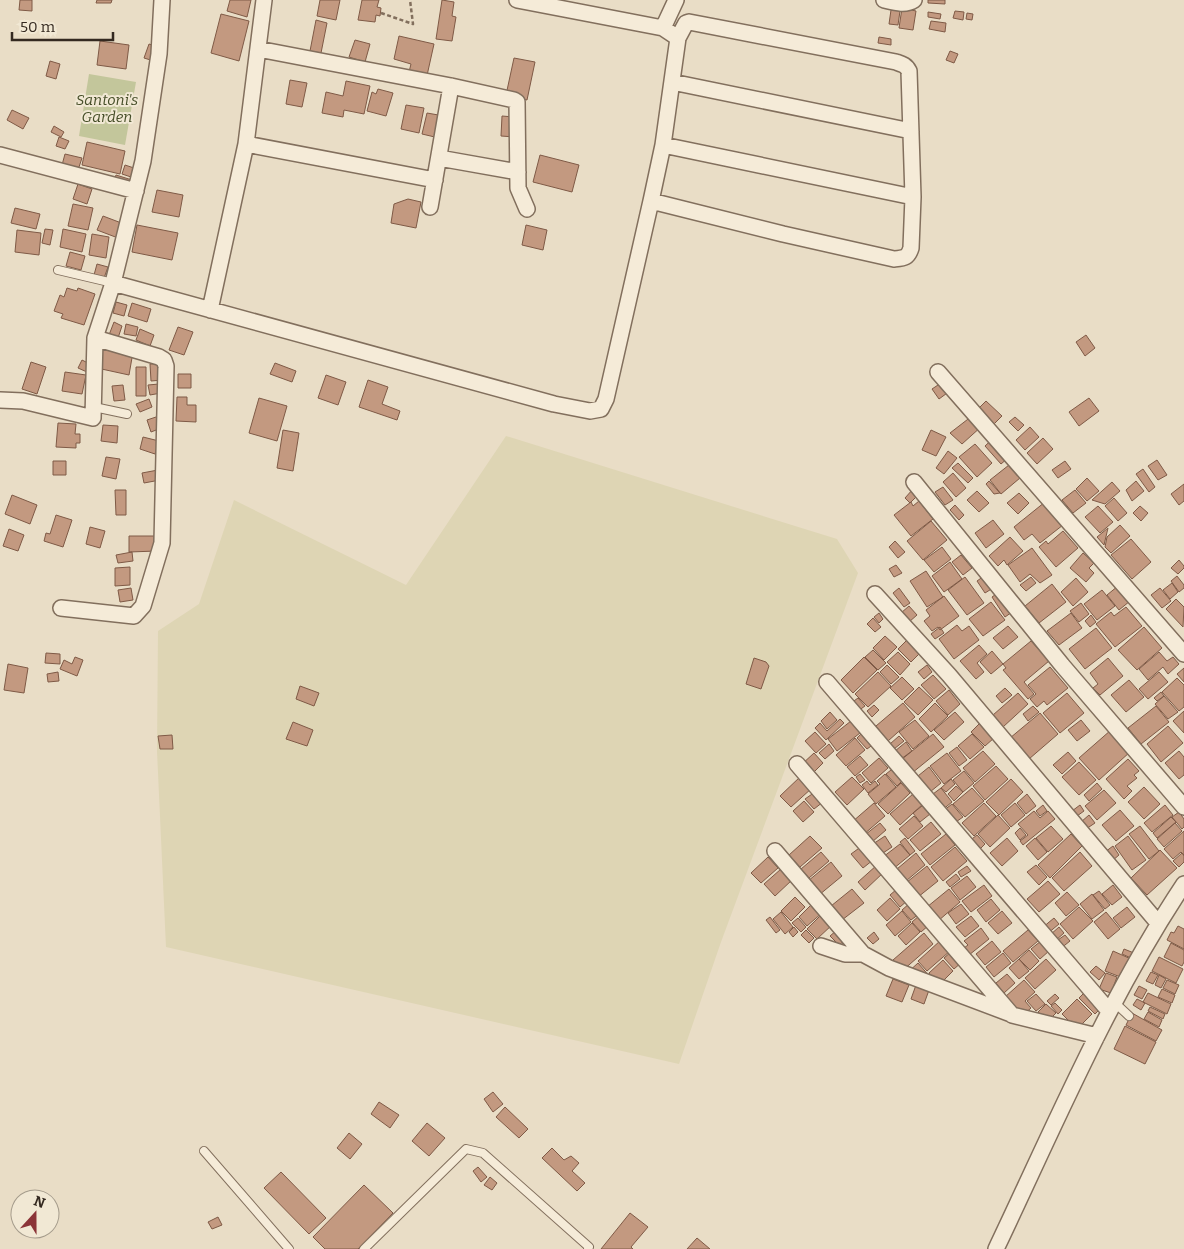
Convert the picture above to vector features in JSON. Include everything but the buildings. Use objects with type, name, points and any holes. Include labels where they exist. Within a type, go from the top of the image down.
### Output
[{"type":"street","points":[[0,400],[23,401],[93,418],[95,338],[113,283],[144,161],[159,54],[162,0]]},
{"type":"street","points":[[210,310],[246,144],[264,0]]},
{"type":"street","points":[[516,0],[663,28],[678,38]]},
{"type":"street","points":[[663,28],[676,0]]},
{"type":"street","points":[[884,0],[904,4],[914,0]]},
{"type":"street","points":[[113,283],[545,401],[590,411],[601,409],[606,399],[663,145],[678,38],[683,26],[689,22],[904,64],[909,70],[913,197],[911,248],[908,256],[905,258],[894,259],[651,201]]},
{"type":"street","points":[[258,49],[451,86],[510,98],[516,101],[518,188],[526,209]]},
{"type":"street","points":[[672,82],[911,131]]},
{"type":"street","points":[[430,207],[451,86]]},
{"type":"street","points":[[246,144],[435,180]]},
{"type":"street","points":[[663,145],[913,197]]},
{"type":"street","points":[[0,155],[136,191]]},
{"type":"street","points":[[439,158],[518,172]]},
{"type":"street","points":[[61,608],[134,616],[143,606],[162,543],[166,366],[164,360],[159,357],[95,338]]},
{"type":"street","points":[[938,372],[1184,654]]},
{"type":"street","points":[[914,482],[1062,665],[1184,807]]},
{"type":"street","points":[[875,594],[949,675],[1158,923]]},
{"type":"street","points":[[826,682],[1111,1007]]},
{"type":"street","points":[[797,764],[1012,1015]]},
{"type":"street","points":[[775,851],[863,954],[889,968],[1012,1015],[1097,1036]]},
{"type":"street","points":[[996,1249],[1111,1007],[1158,923],[1184,884]]},
{"type":"street","points":[[821,946],[846,954],[863,954]]},
{"type":"lane","points":[[58,270],[113,283]]},
{"type":"lane","points":[[94,407],[126,414]]},
{"type":"lane","points":[[1111,1007],[1129,1016]]},
{"type":"lane","points":[[364,1249],[466,1149],[483,1153],[589,1247],[588,1249]]},
{"type":"lane","points":[[204,1151],[289,1249]]},
{"type":"path","points":[[381,13],[413,24],[410,0]]},
{"type":"shaded area","points":[[506,436],[837,539],[858,573],[721,942],[679,1064],[166,947],[157,751],[158,631],[199,604],[234,500],[406,585]]},
{"type":"green space","name":"Santoni's Garden","points":[[89,74],[136,82],[125,145],[79,136]]}]
